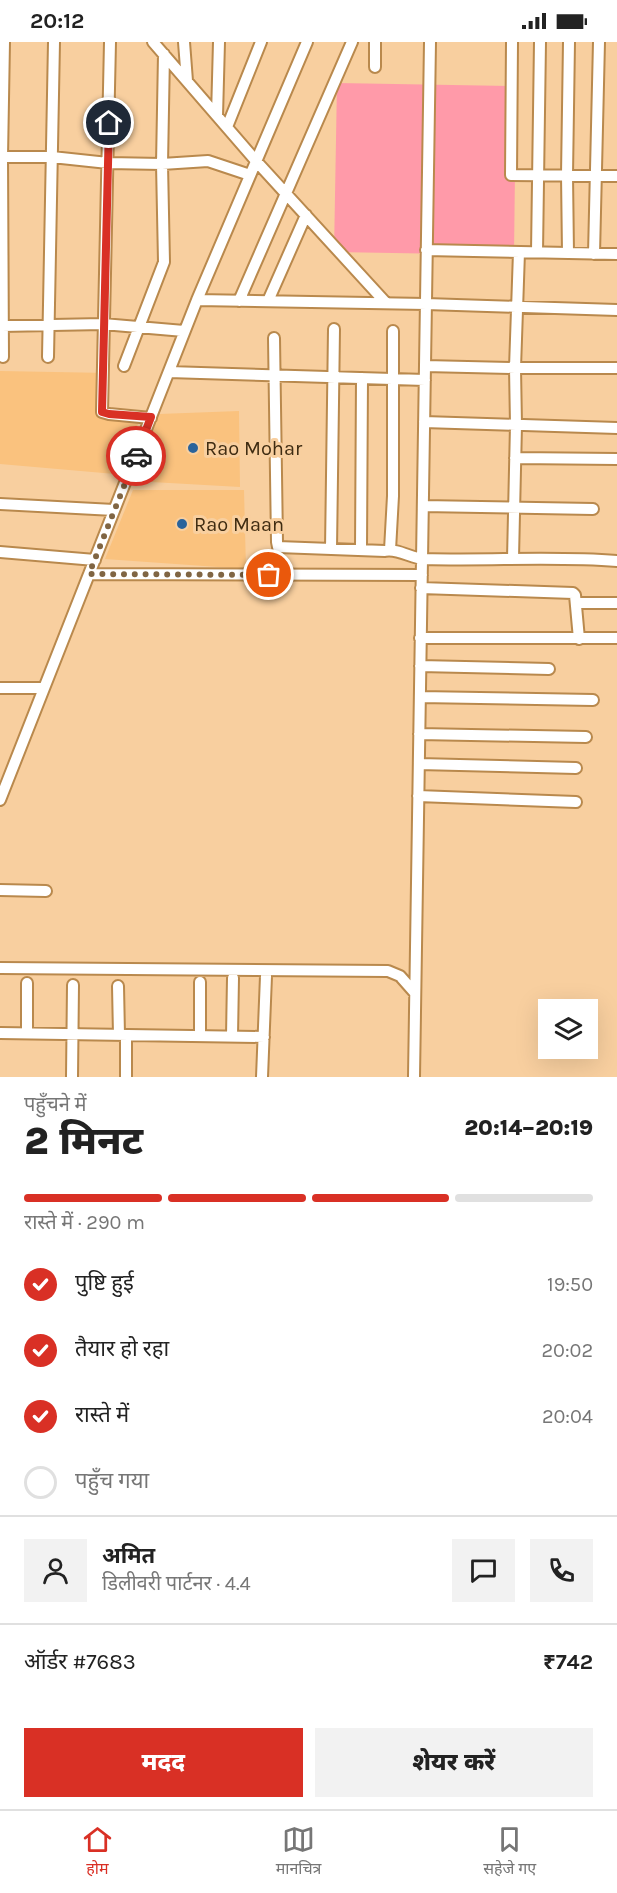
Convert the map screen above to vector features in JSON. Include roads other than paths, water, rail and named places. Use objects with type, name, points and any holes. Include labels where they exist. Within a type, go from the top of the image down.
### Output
[{"type":"street","points":[[3,357],[1,157],[4,42]]},
{"type":"street","points":[[48,357],[54,42]]},
{"type":"street","points":[[110,42],[102,412],[151,417]]},
{"type":"street","points":[[153,42],[256,161],[386,303]]},
{"type":"street","points":[[184,42],[187,81]]},
{"type":"street","points":[[217,116],[219,42]]},
{"type":"street","points":[[249,42],[255,53]]},
{"type":"street","points":[[227,127],[261,42]]},
{"type":"street","points":[[0,800],[3,786],[184,332],[307,42]]},
{"type":"street","points":[[239,301],[352,42]]},
{"type":"street","points":[[375,42],[375,67]]},
{"type":"street","points":[[414,1077],[430,42]]},
{"type":"street","points":[[512,42],[511,175],[617,176]]},
{"type":"street","points":[[537,252],[540,42]]},
{"type":"street","points":[[568,253],[569,42]]},
{"type":"street","points":[[594,254],[599,42]]},
{"type":"street","points":[[124,366],[164,262],[162,165],[164,54]]},
{"type":"street","points":[[1,157],[52,157],[108,163],[162,165],[208,161],[250,175]]},
{"type":"street","points":[[268,302],[306,215]]},
{"type":"street","points":[[426,250],[617,254]]},
{"type":"street","points":[[513,558],[519,252]]},
{"type":"street","points":[[197,300],[617,310]]},
{"type":"street","points":[[2,326],[104,324],[184,332]]},
{"type":"street","points":[[332,549],[334,329]]},
{"type":"street","points":[[390,550],[393,496],[393,331]]},
{"type":"street","points":[[274,338],[278,547],[390,550],[422,559],[575,558],[617,561]]},
{"type":"street","points":[[425,366],[617,368]]},
{"type":"street","points":[[169,372],[424,380]]},
{"type":"street","points":[[361,549],[362,378]]},
{"type":"street","points":[[424,422],[617,428]]},
{"type":"street","points":[[515,458],[617,459]]},
{"type":"street","points":[[0,504],[114,510]]},
{"type":"street","points":[[423,506],[593,509]]},
{"type":"street","points":[[0,552],[95,560]]},
{"type":"street","points":[[89,574],[422,575]]},
{"type":"street","points":[[421,588],[570,592],[575,595],[579,639]]},
{"type":"street","points":[[576,603],[617,603]]},
{"type":"street","points":[[420,639],[617,638]]},
{"type":"street","points":[[420,666],[549,669]]},
{"type":"street","points":[[0,688],[44,688]]},
{"type":"street","points":[[420,697],[593,700]]},
{"type":"street","points":[[419,734],[586,737]]},
{"type":"street","points":[[419,764],[576,768]]},
{"type":"street","points":[[418,796],[576,802]]},
{"type":"street","points":[[0,890],[46,891]]},
{"type":"street","points":[[0,968],[388,971],[400,976],[415,993]]},
{"type":"street","points":[[262,1077],[266,976]]},
{"type":"street","points":[[232,1036],[233,978]]},
{"type":"street","points":[[200,982],[200,1036]]},
{"type":"street","points":[[27,983],[27,1033]]},
{"type":"street","points":[[72,986],[72,1077]]},
{"type":"street","points":[[118,986],[126,1077]]},
{"type":"street","points":[[0,1033],[264,1037]]},
{"type":"place","name":"Rao Mohar","points":[[193,448]]},
{"type":"place","name":"Rao Maan","points":[[182,524]]}]
